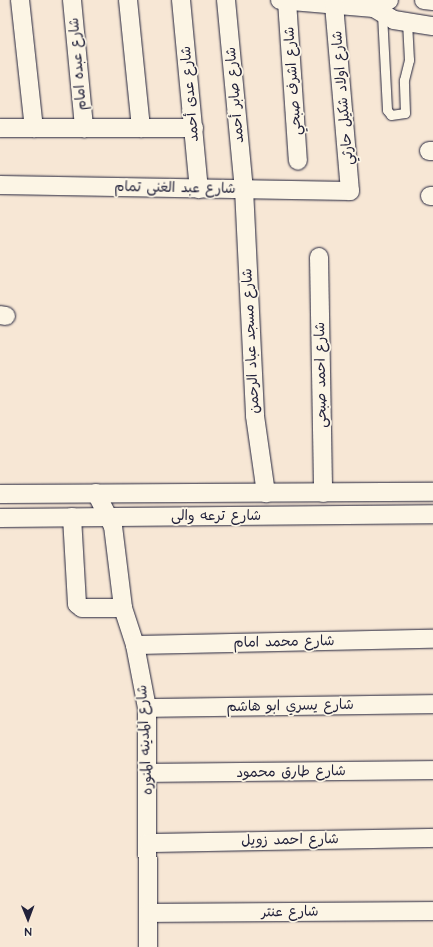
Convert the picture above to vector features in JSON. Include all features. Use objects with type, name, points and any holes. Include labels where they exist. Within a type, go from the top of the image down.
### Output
[{"type":"street","points":[[20,0],[34,128]]},
{"type":"street","name":"شارع عبده امام","points":[[72,0],[84,128]]},
{"type":"street","points":[[128,0],[141,128]]},
{"type":"street","name":"شارع عدى أحمد","points":[[181,0],[199,189]]},
{"type":"street","name":"شارع صابر أحمد","points":[[226,0],[244,189]]},
{"type":"street","points":[[287,0],[376,6],[407,22],[433,26]]},
{"type":"street","name":"شارع اشرف صبحي","points":[[287,0],[298,161]]},
{"type":"street","points":[[424,0],[433,1]]},
{"type":"street","name":"شارع اولاد شكيل حارثي","points":[[342,3],[350,191]]},
{"type":"street","points":[[0,128],[194,128]]},
{"type":"street","name":"شارع عبد الغنى تمام","points":[[0,186],[350,191]]},
{"type":"street","name":"شارع مسجد عباد الرحمن","points":[[244,189],[255,416],[266,493]]},
{"type":"street","name":"شارع احمد صبحى","points":[[319,257],[323,493]]},
{"type":"street","name":"شارع ترعه والى","points":[[0,494],[433,492]]},
{"type":"street","name":"شارع المدينه المنوره","points":[[96,493],[113,526],[123,608],[135,645],[146,708],[149,773],[148,947]]},
{"type":"street","points":[[247,515],[248,493]]},
{"type":"street","name":"شارع ترعه والى","points":[[0,518],[433,514]]},
{"type":"street","points":[[72,517],[77,604],[82,608],[123,608]]},
{"type":"street","name":"شارع محمد امام","points":[[135,645],[433,639]]},
{"type":"street","name":"شارع يسري ابو هاشم","points":[[146,708],[433,704]]},
{"type":"street","name":"شارع طارق محمود","points":[[149,773],[433,770]]},
{"type":"street","name":"شارع احمد زويل","points":[[148,843],[433,838]]},
{"type":"street","name":"شارع عنتر","points":[[148,913],[433,911]]},
{"type":"lane","points":[[376,6],[389,114],[405,113],[404,85],[409,60],[407,22]]}]
